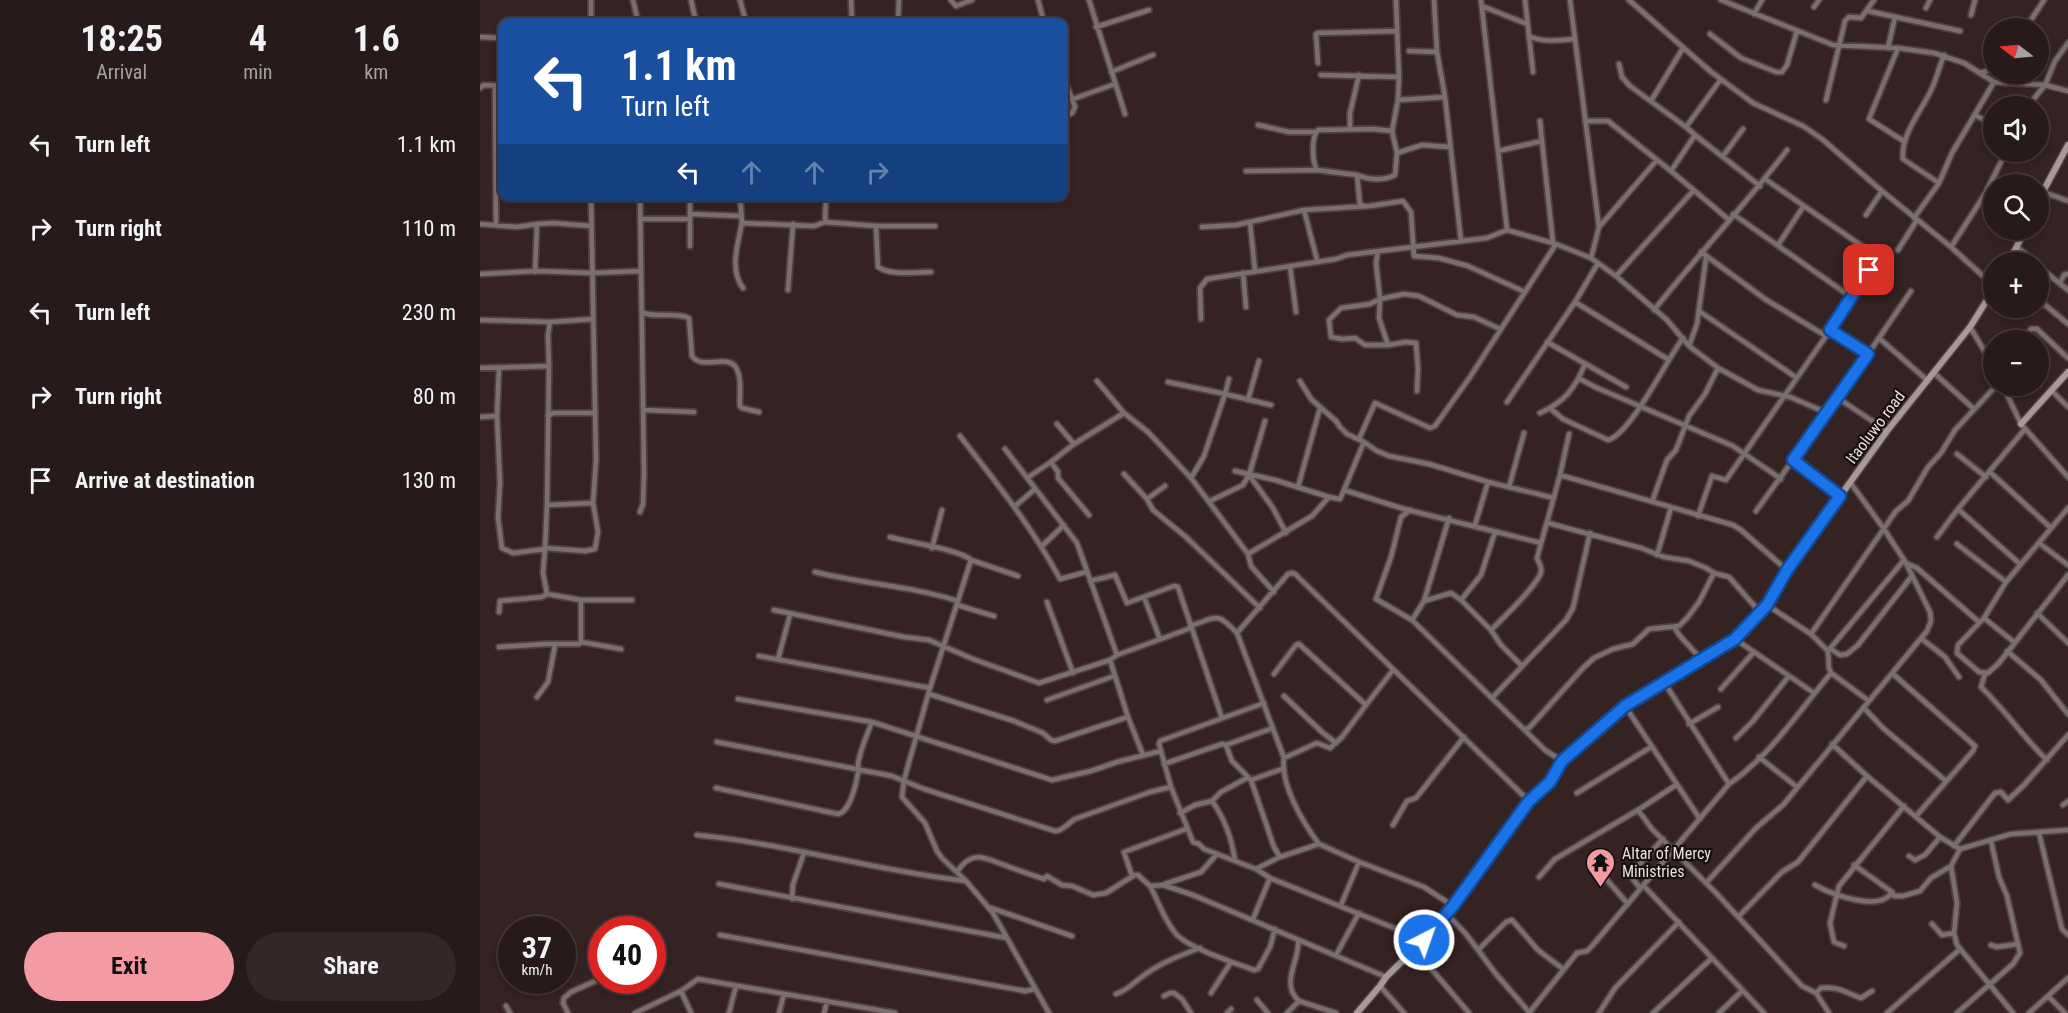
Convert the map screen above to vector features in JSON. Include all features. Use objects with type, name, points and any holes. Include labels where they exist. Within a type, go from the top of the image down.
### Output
[{"type":"street","points":[[591,0],[591,18]]},
{"type":"street","points":[[633,0],[637,18]]},
{"type":"street","points":[[691,0],[695,18]]},
{"type":"street","points":[[740,0],[745,18]]},
{"type":"street","points":[[851,0],[852,18]]},
{"type":"street","points":[[898,18],[899,0]]},
{"type":"street","points":[[951,0],[956,6],[972,0]]},
{"type":"street","points":[[1038,0],[1043,18]]},
{"type":"street","points":[[1089,0],[1125,114]]},
{"type":"street","points":[[1246,171],[1317,170],[1375,179],[1395,175],[1397,153],[1392,131],[1398,100],[1399,77],[1396,0]]},
{"type":"street","points":[[1434,0],[1437,52],[1445,97],[1461,241]]},
{"type":"street","points":[[1525,0],[1533,72]]},
{"type":"street","points":[[1570,0],[1599,226],[1591,258]]},
{"type":"street","points":[[1629,0],[1683,48],[1753,103],[1803,126],[1822,139],[1951,247],[1983,277]]},
{"type":"street","points":[[1721,0],[1839,46],[1898,48],[1944,55],[1964,63],[1983,75]]},
{"type":"street","points":[[1754,14],[1762,0]]},
{"type":"street","points":[[1814,7],[1819,0]]},
{"type":"street","points":[[1826,100],[1846,19],[1861,18],[1874,0]]},
{"type":"street","points":[[1926,8],[1930,0]]},
{"type":"street","points":[[1971,15],[1975,0]]},
{"type":"street","points":[[2032,18],[2044,0]]},
{"type":"street","points":[[1481,3],[1527,24]]},
{"type":"street","points":[[1481,3],[1506,230]]},
{"type":"street","points":[[1096,27],[1149,9]]},
{"type":"street","points":[[1868,10],[1960,31]]},
{"type":"street","points":[[1888,48],[1895,17]]},
{"type":"street","points":[[1318,63],[1316,34],[1318,33],[1397,30]]},
{"type":"street","points":[[1710,34],[1741,58],[1776,72],[1782,72],[1787,65],[1797,31]]},
{"type":"street","points":[[1529,36],[1535,39],[1575,39]]},
{"type":"street","points":[[480,37],[498,38]]},
{"type":"street","points":[[2036,96],[2045,85],[2055,61],[2068,43]]},
{"type":"street","points":[[1651,101],[1683,48]]},
{"type":"street","points":[[1898,48],[1869,119],[1905,142]]},
{"type":"street","points":[[1409,51],[1437,52]]},
{"type":"street","points":[[1111,72],[1152,55]]},
{"type":"street","points":[[1939,183],[1903,159],[1905,142],[1933,86],[1944,55]]},
{"type":"street","points":[[1619,64],[1622,77],[1630,86],[1760,186]]},
{"type":"street","points":[[1320,75],[1399,77]]},
{"type":"street","points":[[1350,129],[1350,113],[1359,75]]},
{"type":"street","points":[[1686,127],[1721,79]]},
{"type":"street","points":[[1073,99],[1115,84]]},
{"type":"street","points":[[1898,250],[1939,183],[1952,153],[1993,84]]},
{"type":"street","points":[[2028,84],[2045,85],[2068,91]]},
{"type":"street","points":[[480,88],[484,85],[495,86],[495,159],[498,170]]},
{"type":"street","points":[[1068,87],[1075,107],[1068,115]]},
{"type":"street","points":[[1398,100],[1445,97]]},
{"type":"street","points":[[1975,116],[1983,120]]},
{"type":"street","points":[[1235,471],[1249,476],[1275,480],[1340,500],[1375,403],[1430,428],[1435,426],[1470,377],[1555,243],[1540,121]]},
{"type":"street","points":[[1585,121],[1608,121],[1728,219]]},
{"type":"street","points":[[1258,125],[1289,132],[1316,132],[1322,129],[1392,131]]},
{"type":"street","points":[[1723,156],[1743,129]]},
{"type":"street","points":[[1316,132],[1315,165],[1317,170]]},
{"type":"street","points":[[1671,171],[1695,135]]},
{"type":"street","points":[[1498,152],[1542,141]]},
{"type":"street","points":[[1397,153],[1422,145],[1450,147]]},
{"type":"street","points":[[2049,181],[2068,145]]},
{"type":"street","points":[[1654,310],[1728,219],[1760,186],[1787,150]]},
{"type":"street","points":[[1599,226],[1656,161]]},
{"type":"street","points":[[1358,175],[1360,205],[1370,206]]},
{"type":"street","points":[[1698,516],[1712,476],[1726,480],[1878,257],[1765,179]]},
{"type":"street","points":[[1616,276],[1692,191]]},
{"type":"street","points":[[1866,214],[1882,191]]},
{"type":"street","points":[[2049,194],[2068,201]]},
{"type":"street","points":[[1951,247],[1983,197]]},
{"type":"street","points":[[496,225],[498,201]]},
{"type":"street","points":[[499,368],[498,518],[502,548],[513,552],[545,549],[585,551],[595,549],[598,532],[593,503],[596,460],[591,201]]},
{"type":"street","points":[[640,201],[644,410],[643,504],[640,512]]},
{"type":"street","points":[[690,201],[690,246]]},
{"type":"street","points":[[741,201],[742,223],[735,261],[743,288]]},
{"type":"street","points":[[825,222],[826,201]]},
{"type":"street","points":[[1202,227],[1250,222],[1304,210],[1370,206],[1403,201],[1411,212],[1414,256],[1439,258],[1467,266],[1525,292]]},
{"type":"street","points":[[1778,245],[1803,207]]},
{"type":"street","points":[[1304,210],[1317,261]]},
{"type":"street","points":[[1733,214],[1851,297]]},
{"type":"street","points":[[640,219],[741,216]]},
{"type":"street","points":[[742,223],[814,226],[825,222],[876,226],[935,225]]},
{"type":"street","points":[[1250,222],[1255,271]]},
{"type":"street","points":[[480,224],[516,227],[554,223],[591,226]]},
{"type":"street","points":[[535,272],[537,224]]},
{"type":"street","points":[[788,290],[793,224]]},
{"type":"street","points":[[876,226],[878,267],[894,272],[931,272]]},
{"type":"street","points":[[1201,319],[1200,288],[1207,279],[1378,252],[1487,238],[1506,230],[1555,243],[1591,258],[1616,276],[1666,320],[1689,346],[1719,368],[1758,390],[1785,396],[1827,412]]},
{"type":"street","points":[[2015,252],[2021,240]]},
{"type":"street","points":[[2017,248],[2022,252]]},
{"type":"street","points":[[1378,252],[1376,263],[1380,299],[1379,318],[1388,345]]},
{"type":"street","points":[[1701,252],[1706,258],[1765,299],[1826,336]]},
{"type":"street","points":[[1689,346],[1697,324],[1706,258]]},
{"type":"street","points":[[1507,402],[1575,302],[1598,263]]},
{"type":"street","points":[[1290,266],[1296,312]]},
{"type":"street","points":[[480,274],[640,271]]},
{"type":"street","points":[[1243,273],[1246,307]]},
{"type":"street","points":[[2049,274],[2068,290]]},
{"type":"street","points":[[2060,283],[2064,275],[2068,274]]},
{"type":"street","points":[[1756,512],[1911,291]]},
{"type":"street","points":[[1417,391],[1416,343],[1365,345],[1355,338],[1331,338],[1329,320],[1341,308],[1370,304],[1380,299],[1404,294],[1419,296],[1457,315],[1474,316],[1500,329]]},
{"type":"street","points":[[1575,302],[1669,360]]},
{"type":"street","name":"Itaoluwo road","points":[[1357,1013],[1386,977],[1447,914],[1529,801],[1550,782],[1562,761],[1625,706],[1735,639],[1753,622],[1767,605],[1787,570],[1887,431],[1970,327],[1983,305]]},
{"type":"street","points":[[2049,308],[2068,324]]},
{"type":"street","points":[[1699,311],[1797,378]]},
{"type":"street","points":[[642,312],[650,315],[667,314],[688,318],[692,356],[695,360],[702,363],[733,363],[740,381],[740,406],[759,412]]},
{"type":"street","points":[[480,320],[550,322],[593,319]]},
{"type":"street","points":[[547,594],[543,573],[547,505],[550,322]]},
{"type":"street","points":[[1970,327],[1983,349]]},
{"type":"street","points":[[1830,330],[1868,354]]},
{"type":"street","points":[[1880,338],[1928,381]]},
{"type":"street","points":[[1551,410],[1563,419],[1608,440],[1617,436],[1683,339]]},
{"type":"street","points":[[2049,340],[2068,358]]},
{"type":"street","points":[[1547,342],[1626,387]]},
{"type":"street","points":[[1248,400],[1259,361]]},
{"type":"street","points":[[1539,413],[1551,410],[1580,379],[1585,364]]},
{"type":"street","points":[[480,368],[549,366]]},
{"type":"street","points":[[1652,502],[1667,460],[1676,450],[1686,425],[1719,368]]},
{"type":"street","points":[[1937,537],[2068,372]]},
{"type":"street","points":[[1934,373],[1974,409]]},
{"type":"street","points":[[1191,478],[1204,456],[1229,379]]},
{"type":"street","points":[[1580,379],[1733,447],[1781,479]]},
{"type":"street","points":[[1096,381],[1191,478],[1248,554],[1251,566],[1274,592]]},
{"type":"street","points":[[1300,381],[1320,408],[1347,434],[1362,440],[1377,451],[1554,498]]},
{"type":"street","points":[[1168,382],[1271,405]]},
{"type":"street","points":[[2052,391],[2068,407]]},
{"type":"street","points":[[1811,634],[1896,511],[1908,501],[1930,464],[1938,457],[1955,430],[1986,396]]},
{"type":"street","points":[[2007,396],[2023,427],[2067,475]]},
{"type":"street","points":[[1838,398],[1887,431]]},
{"type":"street","points":[[1298,487],[1320,408]]},
{"type":"street","points":[[644,410],[694,412]]},
{"type":"street","points":[[1028,478],[1074,444],[1124,412]]},
{"type":"street","points":[[548,416],[553,413],[594,413]]},
{"type":"street","points":[[480,417],[497,416]]},
{"type":"street","points":[[1210,501],[1244,485],[1249,476],[1265,421]]},
{"type":"street","points":[[1057,424],[1074,444]]},
{"type":"street","points":[[1509,487],[1524,434]]},
{"type":"street","points":[[1491,630],[1537,580],[1541,567],[1537,558],[1548,523],[1569,434]]},
{"type":"street","points":[[960,436],[1015,506],[1042,546],[1060,579],[1086,572]]},
{"type":"street","points":[[1005,449],[1077,543],[1117,655]]},
{"type":"street","points":[[1957,454],[1986,477]]},
{"type":"street","points":[[1793,460],[1840,496]]},
{"type":"street","points":[[1051,462],[1058,472],[1058,478],[1089,515]]},
{"type":"street","points":[[1990,472],[2050,528]]},
{"type":"street","points":[[1124,474],[1148,499],[1153,510],[1186,537],[1260,608]]},
{"type":"street","points":[[1560,475],[1738,527],[1787,570]]},
{"type":"street","points":[[1249,476],[1273,508],[1286,533]]},
{"type":"street","points":[[1475,525],[1488,482]]},
{"type":"street","points":[[1706,883],[1756,828],[1783,805],[1922,639],[1930,626],[1931,616],[1905,561],[1850,482]]},
{"type":"street","points":[[1148,499],[1165,486]]},
{"type":"street","points":[[1015,506],[1035,489]]},
{"type":"street","points":[[1344,490],[1410,510],[1541,543]]},
{"type":"street","points":[[1248,554],[1312,516],[1329,497]]},
{"type":"street","points":[[547,505],[593,503]]},
{"type":"street","points":[[1657,555],[1671,508]]},
{"type":"street","points":[[1985,674],[1979,672],[1957,651],[1958,645],[1982,620],[2006,582],[2068,508]]},
{"type":"street","points":[[1958,509],[2020,564]]},
{"type":"street","points":[[932,548],[942,510]]},
{"type":"street","points":[[1410,510],[1401,517],[1376,600],[1412,620],[1545,750],[1562,761]]},
{"type":"street","points":[[1412,620],[1424,601],[1449,518]]},
{"type":"street","points":[[1548,523],[1590,533],[1657,555],[1689,561],[1713,573],[1729,577],[1759,612]]},
{"type":"street","points":[[1042,546],[1064,525]]},
{"type":"street","points":[[1461,600],[1481,575],[1497,532]]},
{"type":"street","points":[[1492,699],[1566,620],[1573,608],[1590,533]]},
{"type":"street","points":[[890,537],[932,548],[956,551],[971,560],[1018,576]]},
{"type":"street","points":[[2039,543],[2068,566]]},
{"type":"street","points":[[1957,544],[2006,582]]},
{"type":"street","points":[[971,560],[916,735],[902,797],[925,823],[937,851],[988,906],[1049,1013]]},
{"type":"street","points":[[1905,561],[2014,642]]},
{"type":"street","points":[[1869,701],[1831,673],[1828,668],[1829,650],[1905,561]]},
{"type":"street","points":[[815,572],[867,583],[918,590],[994,616]]},
{"type":"street","points":[[1524,729],[1529,728],[1582,668],[1594,658],[1613,649],[1633,644],[1649,629],[1674,627],[1687,618],[1713,573]]},
{"type":"street","points":[[1237,633],[1288,574],[1295,574],[1529,801]]},
{"type":"street","points":[[1090,581],[1115,575],[1127,603],[1176,586],[1222,718]]},
{"type":"street","points":[[1767,605],[1811,634],[1829,650],[1840,655],[1851,652],[1858,645],[1912,576]]},
{"type":"street","points":[[2047,760],[1982,687],[1985,674],[1993,669],[2068,576]]},
{"type":"street","points":[[500,612],[500,601],[529,599],[547,594],[581,600],[632,600]]},
{"type":"street","points":[[1424,601],[1447,594],[1461,600],[1522,666]]},
{"type":"street","points":[[1144,597],[1160,639]]},
{"type":"street","points":[[581,600],[581,642]]},
{"type":"street","points":[[1047,602],[1073,673]]},
{"type":"street","points":[[774,610],[790,615],[929,640],[1039,682],[1073,673],[1190,627],[1218,617],[1223,618],[1237,633],[1274,728],[1284,758],[1282,769],[1292,797],[1319,844],[1424,887],[1453,906]]},
{"type":"street","points":[[2037,613],[2068,643]]},
{"type":"street","points":[[778,659],[790,615]]},
{"type":"street","points":[[1674,627],[1702,660]]},
{"type":"street","points":[[1735,639],[1814,693]]},
{"type":"street","points":[[1922,639],[1945,657],[1959,677]]},
{"type":"street","points":[[499,647],[575,645],[581,642],[621,649]]},
{"type":"street","points":[[1274,674],[1299,644],[1366,705]]},
{"type":"street","points":[[537,697],[548,682],[555,645]]},
{"type":"street","points":[[2007,651],[2042,680],[2068,714]]},
{"type":"street","points":[[1721,689],[1753,652]]},
{"type":"street","points":[[759,656],[930,688]]},
{"type":"street","points":[[1110,660],[1128,717],[1143,754]]},
{"type":"street","points":[[1284,758],[1317,742],[1330,748],[1393,670]]},
{"type":"street","points":[[1447,914],[1530,1013],[1577,952],[1589,950],[1729,784],[1759,757],[1831,673]]},
{"type":"street","points":[[1893,674],[1974,744],[1973,751],[1916,816]]},
{"type":"street","points":[[1047,700],[1114,676]]},
{"type":"street","points":[[1736,738],[1753,721],[1789,676]]},
{"type":"street","points":[[1664,682],[1729,784]]},
{"type":"street","points":[[929,694],[1014,721],[1043,733],[1054,741],[1128,717]]},
{"type":"street","points":[[1284,696],[1336,742]]},
{"type":"street","points":[[738,699],[872,722],[1052,780],[1161,751]]},
{"type":"street","points":[[1264,703],[1162,739],[1159,744],[1171,787],[1192,842],[1256,869],[1270,878],[1424,940]]},
{"type":"street","points":[[1625,706],[1700,819]]},
{"type":"street","points":[[1689,724],[1718,707]]},
{"type":"street","points":[[1864,708],[1883,728],[1946,781]]},
{"type":"street","points":[[716,788],[841,814],[846,810],[859,770],[858,762],[872,722]]},
{"type":"street","points":[[1164,764],[1274,728]]},
{"type":"street","points":[[1393,825],[1407,801],[1416,798],[1464,737]]},
{"type":"street","points":[[1954,846],[1995,793],[2001,792],[2008,800],[2025,786],[2067,739]]},
{"type":"street","points":[[717,742],[904,780],[924,789],[1055,831],[1061,831],[1075,819],[1150,792],[1171,787]]},
{"type":"street","points":[[1832,744],[1940,837],[1960,849],[2011,834],[2068,830]]},
{"type":"street","points":[[1226,745],[1232,761],[1249,779],[1280,857]]},
{"type":"street","points":[[1578,793],[1651,747]]},
{"type":"street","points":[[1759,757],[1797,787]]},
{"type":"street","points":[[1180,813],[1195,805],[1212,801],[1221,792],[1249,779],[1282,769]]},
{"type":"street","points":[[1738,917],[1782,872],[1798,862],[1867,776]]},
{"type":"street","points":[[1539,877],[1555,859],[1676,785]]},
{"type":"street","points":[[1212,801],[1220,812],[1231,838],[1235,861]]},
{"type":"street","points":[[2063,806],[2068,801]]},
{"type":"street","points":[[1844,946],[1834,942],[1830,925],[1839,886],[1904,806]]},
{"type":"street","points":[[1638,810],[1652,829],[1802,986],[1816,993],[1829,1013]]},
{"type":"street","points":[[1133,875],[1124,852],[1186,829]]},
{"type":"street","points":[[2039,833],[2062,929],[2068,935]]},
{"type":"street","points":[[697,835],[966,881]]},
{"type":"street","points":[[1909,856],[1915,860],[1921,858],[1940,837]]},
{"type":"street","points":[[1663,839],[1633,871],[1633,879],[1679,922],[1764,1013]]},
{"type":"street","points":[[1958,1013],[2019,957],[2007,896],[1991,841]]},
{"type":"street","points":[[1256,869],[1280,857],[1319,844]]},
{"type":"street","points":[[1854,865],[1898,897],[1917,892],[1931,878],[1951,866],[1960,849]]},
{"type":"street","points":[[792,899],[793,884],[804,853]]},
{"type":"street","points":[[1150,886],[1173,883],[1201,872],[1217,854]]},
{"type":"street","points":[[957,872],[968,860],[976,857],[988,858],[1026,873],[1036,874],[1044,879],[1047,876],[1051,877],[1062,885],[1072,886],[1093,895],[1106,893],[1133,875],[1138,875],[1150,886],[1161,910],[1177,935],[1200,948],[1254,970],[1258,969],[1270,947],[1275,929]]},
{"type":"street","points":[[1341,905],[1359,862]]},
{"type":"street","points":[[1951,866],[1957,903],[1954,933],[1959,950],[2013,1013]]},
{"type":"street","points":[[1600,872],[1628,904]]},
{"type":"street","points":[[1253,919],[1270,878]]},
{"type":"street","points":[[719,884],[1007,938]]},
{"type":"street","points":[[1163,885],[1253,919],[1386,977]]},
{"type":"street","points":[[1815,885],[1836,895],[1874,903],[1887,899],[1892,892]]},
{"type":"street","points":[[988,906],[1072,936]]},
{"type":"street","points":[[1336,956],[1359,913]]},
{"type":"street","points":[[1478,950],[1506,922],[1512,920],[1538,950],[1563,969]]},
{"type":"street","points":[[1599,1013],[1615,988],[1679,922]]},
{"type":"street","points":[[1932,924],[1942,934],[1954,933]]},
{"type":"street","points":[[720,935],[1025,991],[1035,989]]},
{"type":"street","points":[[1298,940],[1299,946],[1291,977],[1294,997],[1299,1001],[1336,1013]]},
{"type":"street","points":[[1990,945],[1997,947],[2018,944]]},
{"type":"street","points":[[1416,946],[1428,965],[1469,1013]]},
{"type":"street","points":[[1116,994],[1128,989],[1143,976],[1177,957],[1200,948]]},
{"type":"street","points":[[1887,1013],[1959,950]]},
{"type":"street","points":[[1653,1013],[1712,958]]},
{"type":"street","points":[[1211,993],[1231,962]]},
{"type":"street","points":[[2029,1013],[2068,978]]},
{"type":"street","points":[[635,1013],[698,979],[895,1013]]},
{"type":"street","points":[[568,1013],[563,1003],[564,998],[588,984]]},
{"type":"street","points":[[729,1013],[736,986]]},
{"type":"street","points":[[1380,986],[1404,1013]]},
{"type":"street","points":[[1816,993],[1821,988],[1833,988],[1846,990],[1861,998],[1872,991]]},
{"type":"street","points":[[681,990],[691,1013]]},
{"type":"street","points":[[1719,1013],[1742,991]]},
{"type":"street","points":[[1164,996],[1170,993],[1178,996],[1191,1013]]},
{"type":"street","points":[[779,1013],[783,994]]},
{"type":"street","points":[[2048,996],[2065,1013]]},
{"type":"street","points":[[1257,1000],[1268,1013]]},
{"type":"street","points":[[824,1013],[827,1001]]},
{"type":"street","points":[[1287,1013],[1299,1001]]},
{"type":"street","points":[[506,1006],[510,1013]]},
{"type":"place","name":"Altar of Mercy Ministries","points":[[1601,888]]},
{"type":"route","points":[[1424,940],[1453,906],[1529,801],[1550,782],[1562,761],[1582,746],[1625,706],[1735,639],[1753,622],[1767,605],[1787,570],[1840,496],[1793,460],[1868,354],[1830,330],[1869,270]]}]
